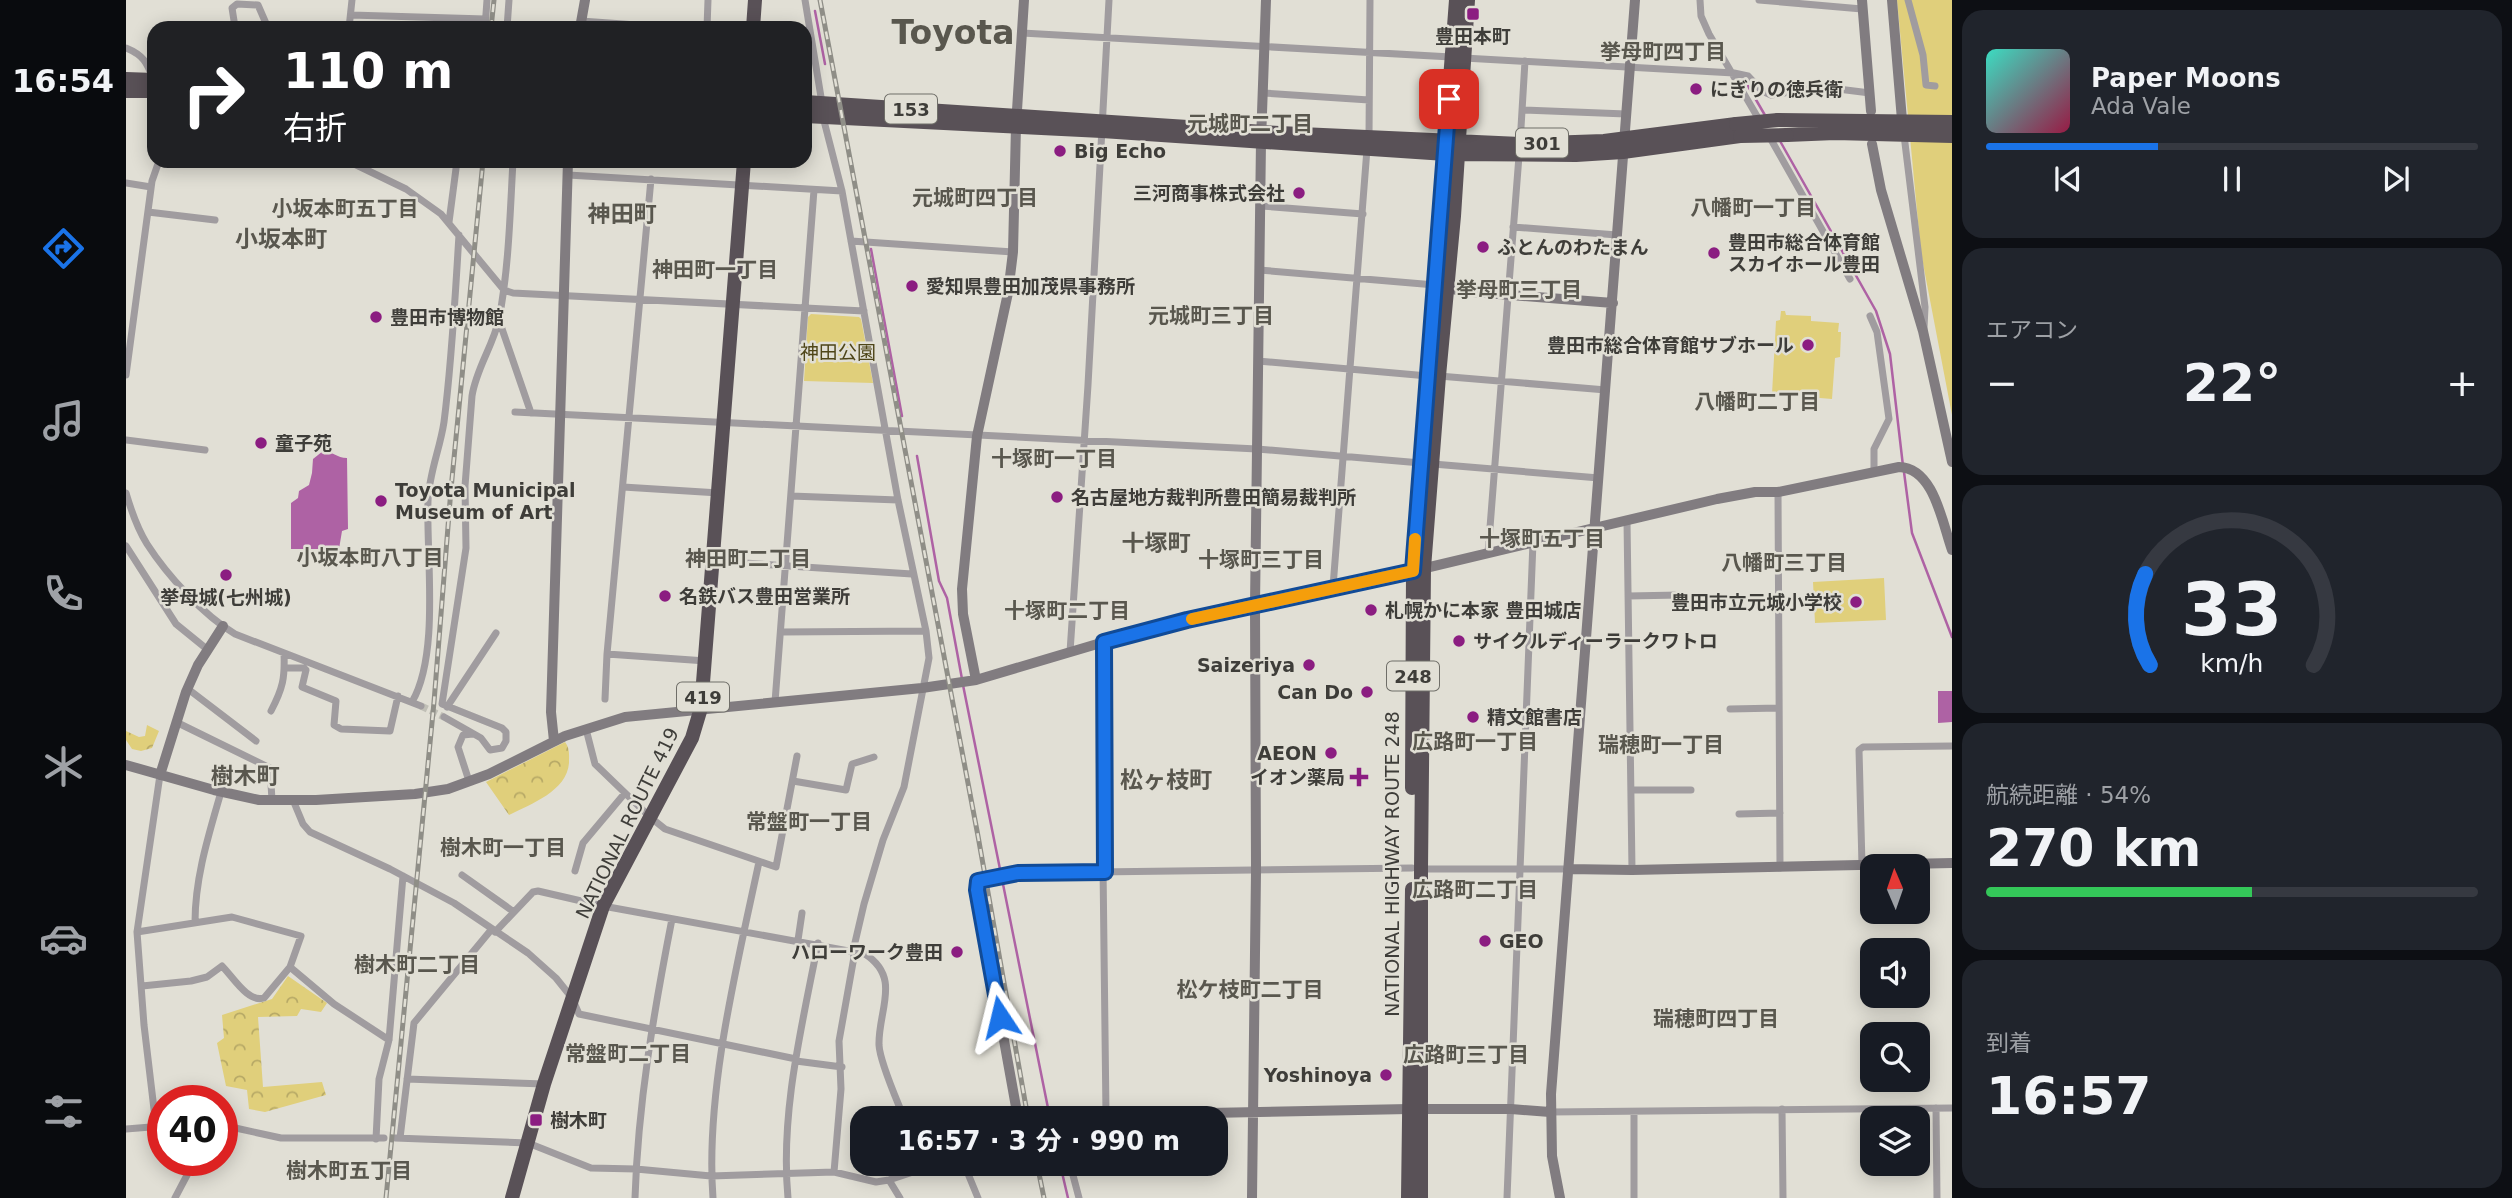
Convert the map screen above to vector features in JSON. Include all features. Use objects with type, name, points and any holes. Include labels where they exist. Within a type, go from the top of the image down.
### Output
[{"type":"highway","points":[[754,21],[755,0]]},
{"type":"highway","points":[[1457,0],[1458,58]]},
{"type":"highway","points":[[1458,58],[1468,0]]},
{"type":"highway","name":"NATIONAL HIGHWAY ROUTE 248","points":[[1422,1198],[1416,1109],[1419,569],[1458,58]]},
{"type":"highway","points":[[126,79],[147,80]]},
{"type":"highway","points":[[126,91],[147,92]]},
{"type":"highway","name":"153","points":[[812,105],[822,110],[1452,148]]},
{"type":"highway","name":"153","points":[[812,114],[822,110]]},
{"type":"highway","name":"301","points":[[1452,148],[1519,150],[1624,145],[1738,130],[1778,120],[1909,128],[1952,135]]},
{"type":"highway","name":"301","points":[[1738,130],[1787,135],[1909,128],[1952,122]]},
{"type":"highway","name":"NATIONAL ROUTE 419","points":[[512,1198],[544,1084],[603,906],[692,738],[701,708],[744,168]]},
{"type":"highway","name":"NATIONAL HIGHWAY ROUTE 248","points":[[1408,1198],[1416,1109]]},
{"type":"street","points":[[350,21],[352,0]]},
{"type":"street","points":[[485,21],[487,0]]},
{"type":"street","points":[[508,21],[509,0]]},
{"type":"street","points":[[582,21],[585,0]]},
{"type":"street","points":[[707,21],[708,0]]},
{"type":"street","points":[[805,0],[808,21]]},
{"type":"street","points":[[976,680],[961,602],[978,436],[1008,293],[1013,252],[1016,120],[1024,0]]},
{"type":"street","points":[[1070,652],[1109,0]]},
{"type":"street","points":[[1252,1198],[1256,871],[1255,605],[1261,136],[1266,0]]},
{"type":"street","points":[[1333,587],[1368,143],[1369,0]]},
{"type":"street","points":[[1560,1198],[1552,1156],[1550,1112],[1635,0]]},
{"type":"street","points":[[1700,0],[1701,16],[1850,279]]},
{"type":"street","points":[[1759,0],[1862,5],[1871,111]]},
{"type":"street","points":[[1892,0],[1909,128],[1926,321],[1923,331]]},
{"type":"street","points":[[1908,0],[1923,55],[1926,85],[1935,86]]},
{"type":"street","points":[[234,21],[232,8],[237,4],[258,5],[265,21]]},
{"type":"street","points":[[351,16],[435,21]]},
{"type":"street","points":[[1022,33],[1734,73],[1748,76],[1762,91],[1771,95],[1822,87],[1870,93]]},
{"type":"street","points":[[812,45],[822,110],[842,191],[929,658],[904,787],[883,840],[853,951],[839,1041],[842,1067],[834,1172]]},
{"type":"street","points":[[126,48],[140,53],[147,62]]},
{"type":"street","points":[[1488,553],[1525,61]]},
{"type":"street","points":[[1263,93],[1369,100]]},
{"type":"street","points":[[1523,110],[1626,114]]},
{"type":"street","points":[[1872,144],[1881,190],[1923,331],[1952,462]]},
{"type":"street","points":[[126,375],[151,187],[157,168]]},
{"type":"street","points":[[363,168],[407,189],[449,222],[504,290],[513,293],[864,311]]},
{"type":"street","points":[[449,222],[456,168]]},
{"type":"street","points":[[444,717],[481,738],[491,750],[502,748],[506,736],[502,728],[442,704],[466,548],[465,486],[472,396],[474,383],[498,324],[504,290],[513,168]]},
{"type":"street","points":[[554,741],[551,712],[568,168]]},
{"type":"street","points":[[568,175],[842,191]]},
{"type":"street","points":[[605,699],[651,179]]},
{"type":"street","points":[[126,183],[151,187]]},
{"type":"street","points":[[775,702],[814,190]]},
{"type":"street","points":[[1261,206],[1363,214]]},
{"type":"street","points":[[148,212],[215,220]]},
{"type":"street","points":[[1513,227],[1617,235]]},
{"type":"street","points":[[412,702],[422,681],[428,628],[431,573],[428,501],[434,460],[443,429],[448,388],[460,235]]},
{"type":"street","points":[[851,241],[1013,252]]},
{"type":"street","points":[[1259,270],[1442,286],[1460,291],[1613,303]]},
{"type":"street","points":[[1870,316],[1877,332],[1889,419],[1874,449],[1874,472]]},
{"type":"street","points":[[498,324],[501,326],[531,413]]},
{"type":"street","points":[[1258,361],[1606,390]]},
{"type":"street","points":[[515,412],[1257,449],[1599,478]]},
{"type":"street","points":[[126,440],[205,450]]},
{"type":"street","points":[[126,765],[259,800],[408,795],[448,789],[514,762],[554,741],[625,717],[922,688],[976,680],[1104,642],[1595,527],[1755,492],[1778,492],[1904,468],[1922,475],[1929,484],[1952,550]]},
{"type":"street","points":[[623,487],[719,493]]},
{"type":"street","points":[[1778,492],[1780,868]]},
{"type":"street","points":[[126,493],[134,519],[146,542],[177,581],[223,626],[284,653],[421,706]]},
{"type":"street","points":[[791,496],[898,500]]},
{"type":"street","points":[[1627,522],[1632,870]]},
{"type":"street","points":[[1507,1198],[1533,542]]},
{"type":"street","points":[[126,546],[176,624],[208,650]]},
{"type":"street","points":[[714,561],[912,574]]},
{"type":"street","points":[[1628,596],[1680,595]]},
{"type":"street","points":[[154,1085],[144,1025],[137,932],[160,775],[188,689],[223,626]]},
{"type":"street","points":[[781,632],[926,631]]},
{"type":"street","points":[[447,708],[496,633]]},
{"type":"street","points":[[1104,642],[1106,1106]]},
{"type":"street","points":[[271,710],[282,688],[284,653]]},
{"type":"street","points":[[607,654],[706,661]]},
{"type":"street","points":[[284,668],[304,668],[306,670],[302,687],[336,701],[334,725],[341,729],[390,732],[398,696]]},
{"type":"street","points":[[188,689],[256,741]]},
{"type":"street","points":[[1730,709],[1779,708]]},
{"type":"street","points":[[176,722],[270,768],[272,800]]},
{"type":"street","points":[[586,729],[595,764],[667,830],[776,867],[797,756]]},
{"type":"street","points":[[469,781],[458,747],[463,736],[473,734]]},
{"type":"street","points":[[1862,854],[1859,750],[1863,747],[1952,746]]},
{"type":"street","points":[[793,781],[846,790],[852,764],[874,757]]},
{"type":"street","points":[[1631,790],[1691,790]]},
{"type":"street","points":[[195,922],[195,905],[205,848],[222,792]]},
{"type":"street","points":[[575,871],[583,843],[625,793]]},
{"type":"street","points":[[293,800],[303,824],[310,832],[404,876],[454,904],[528,953],[556,978],[572,998],[579,1014],[651,1027],[796,1060],[842,1067]]},
{"type":"street","points":[[1739,814],[1780,813]]},
{"type":"street","points":[[713,1198],[714,1127],[724,1044],[759,862]]},
{"type":"street","points":[[1930,863],[1952,863]]},
{"type":"street","points":[[1016,1106],[976,885],[981,880],[1001,875],[1105,872],[1416,868],[1632,870],[1860,865]]},
{"type":"street","points":[[238,1129],[281,1138],[380,1138],[379,1079],[389,1040],[404,876]]},
{"type":"street","points":[[462,876],[514,912]]},
{"type":"street","points":[[900,1106],[879,1046],[885,1010],[885,978],[882,969],[872,958],[818,943],[672,919],[538,891],[533,892],[493,931],[414,1023],[398,1138],[528,1143],[591,1168],[712,1176],[834,1172],[868,1182],[902,1176]]},
{"type":"street","points":[[798,940],[802,913]]},
{"type":"street","points":[[137,932],[236,918],[301,936],[290,967],[260,1000],[254,1000],[219,965],[207,977],[142,986]]},
{"type":"street","points":[[635,1198],[651,1027],[672,919]]},
{"type":"street","points":[[788,1198],[786,1175],[796,1060],[818,943]]},
{"type":"street","points":[[290,967],[334,1004],[389,1040]]},
{"type":"street","points":[[407,1079],[544,1084]]},
{"type":"street","points":[[1936,1108],[1937,1198]]},
{"type":"street","points":[[1228,1112],[1511,1109],[1634,1112],[1952,1108]]},
{"type":"street","points":[[1783,1109],[1783,1198]]},
{"type":"street","points":[[1634,1112],[1634,1198]]},
{"type":"street","points":[[126,1129],[147,1127]]},
{"type":"street","points":[[175,1198],[187,1176]]},
{"type":"street","points":[[969,1176],[978,1198]]},
{"type":"street","points":[[1073,1176],[1079,1198]]},
{"type":"street","points":[[890,1180],[901,1198]]},
{"type":"green space","points":[[1897,0],[1952,0],[1952,415],[1921,253]]},
{"type":"green space","name":"豊田市総合体育館サブホール","points":[[1781,311],[1785,311],[1786,315],[1811,316],[1811,321],[1839,323],[1840,357],[1835,358],[1832,399],[1772,394],[1776,321],[1780,320]]},
{"type":"green space","name":"神田公園","points":[[811,314],[861,319],[873,383],[804,381],[808,317]]},
{"type":"green space","points":[[1884,578],[1886,620],[1815,623],[1813,582]]},
{"type":"green space","points":[[147,725],[159,731],[152,748],[141,751],[132,749],[126,740],[126,731],[139,737],[145,736]]},
{"type":"green space","points":[[565,742],[569,763],[562,781],[537,801],[509,815],[486,782]]},
{"type":"green space","points":[[288,976],[327,1003],[321,1012],[301,1009],[297,1016],[258,1017],[263,1087],[322,1082],[326,1095],[265,1112],[249,1109],[247,1090],[238,1088],[238,1085],[226,1085],[217,1043],[224,1038],[222,1015],[272,999]]},
{"type":"shaded area","points":[[323,451],[347,458],[348,529],[342,531],[339,549],[291,549],[291,503],[298,498],[299,491],[309,485],[313,459]]},
{"type":"shaded area","points":[[1938,691],[1952,691],[1952,722],[1938,723]]},
{"type":"waterway","points":[[815,11],[825,64]]},
{"type":"waterway","points":[[1748,86],[1766,117]]},
{"type":"waterway","points":[[1780,141],[1876,311],[1890,354],[1903,466]]},
{"type":"waterway","points":[[871,249],[902,416]]},
{"type":"waterway","points":[[917,456],[939,581],[947,598],[962,679]]},
{"type":"waterway","points":[[1904,472],[1912,533],[1952,637]]},
{"type":"waterway","points":[[963,685],[1048,1106]]},
{"type":"waterway","points":[[1063,1176],[1068,1198]]},
{"type":"tunnel","points":[[421,706],[444,717]]},
{"type":"railway","points":[[492,21],[494,0]]},
{"type":"railway","points":[[820,0],[978,836],[1026,1106]]},
{"type":"railway","points":[[386,1198],[482,168]]},
{"type":"railway","points":[[1039,1176],[1044,1198]]},
{"type":"slow traffic","points":[[1192,619],[1413,571],[1415,539]]},
{"type":"place","name":"豊田本町","points":[[1473,14]]},
{"type":"place","name":"にぎりの徳兵衛","points":[[1696,89]]},
{"type":"place","name":"Big Echo","points":[[1060,151]]},
{"type":"place","name":"三河商事株式会社","points":[[1299,193]]},
{"type":"place","name":"ふとんのわたまん","points":[[1483,247]]},
{"type":"place","name":"豊田市総合体育館 スカイホール豊田","points":[[1714,253]]},
{"type":"place","name":"愛知県豊田加茂県事務所","points":[[912,286]]},
{"type":"place","name":"豊田市博物館","points":[[376,317]]},
{"type":"place","name":"豊田市総合体育館サブホール","points":[[1808,345]]},
{"type":"place","name":"童子苑","points":[[261,443]]},
{"type":"place","name":"名古屋地方裁判所豊田簡易裁判所","points":[[1057,497]]},
{"type":"place","name":"Toyota Municipal Museum of Art","points":[[381,501]]},
{"type":"place","name":"挙母城(七州城)","points":[[226,575]]},
{"type":"place","name":"名鉄バス豊田営業所","points":[[665,596]]},
{"type":"place","name":"豊田市立元城小学校","points":[[1856,602]]},
{"type":"place","name":"札幌かに本家 豊田城店","points":[[1371,610]]},
{"type":"place","name":"サイクルディーラークワトロ","points":[[1459,641]]},
{"type":"place","name":"Saizeriya","points":[[1309,665]]},
{"type":"place","name":"Can Do","points":[[1367,692]]},
{"type":"place","name":"精文館書店","points":[[1473,717]]},
{"type":"place","name":"AEON","points":[[1331,753]]},
{"type":"place","name":"イオン薬局","points":[[1359,777]]},
{"type":"place","name":"GEO","points":[[1485,941]]},
{"type":"place","name":"ハローワーク豊田","points":[[957,952]]},
{"type":"place","name":"Yoshinoya","points":[[1386,1075]]},
{"type":"place","name":"樹木町","points":[[536,1120]]},
{"type":"district","name":"Toyota","points":[[953,32]]},
{"type":"district","name":"挙母町四丁目","points":[[1663,52]]},
{"type":"district","name":"元城町二丁目","points":[[1250,124]]},
{"type":"district","name":"元城町四丁目","points":[[975,198]]},
{"type":"district","name":"八幡町一丁目","points":[[1753,208]]},
{"type":"district","name":"小坂本町五丁目","points":[[345,209]]},
{"type":"district","name":"神田町","points":[[622,214]]},
{"type":"district","name":"小坂本町","points":[[281,239]]},
{"type":"district","name":"神田町一丁目","points":[[715,270]]},
{"type":"district","name":"挙母町三丁目","points":[[1519,290]]},
{"type":"district","name":"元城町三丁目","points":[[1211,316]]},
{"type":"district","name":"八幡町二丁目","points":[[1757,402]]},
{"type":"district","name":"十塚町一丁目","points":[[1054,459]]},
{"type":"district","name":"十塚町五丁目","points":[[1542,539]]},
{"type":"district","name":"十塚町","points":[[1156,543]]},
{"type":"district","name":"小坂本町八丁目","points":[[370,558]]},
{"type":"district","name":"神田町二丁目","points":[[748,559]]},
{"type":"district","name":"十塚町三丁目","points":[[1261,560]]},
{"type":"district","name":"八幡町三丁目","points":[[1784,563]]},
{"type":"district","name":"十塚町二丁目","points":[[1067,611]]},
{"type":"district","name":"広路町一丁目","points":[[1475,742]]},
{"type":"district","name":"瑞穂町一丁目","points":[[1661,745]]},
{"type":"district","name":"樹木町","points":[[245,776]]},
{"type":"district","name":"松ヶ枝町","points":[[1166,780]]},
{"type":"district","name":"常盤町一丁目","points":[[809,822]]},
{"type":"district","name":"樹木町一丁目","points":[[503,848]]},
{"type":"district","name":"広路町二丁目","points":[[1475,890]]},
{"type":"district","name":"樹木町二丁目","points":[[417,965]]},
{"type":"district","name":"松ケ枝町二丁目","points":[[1250,990]]},
{"type":"district","name":"瑞穂町四丁目","points":[[1716,1019]]},
{"type":"district","name":"常盤町二丁目","points":[[628,1054]]},
{"type":"district","name":"広路町三丁目","points":[[1466,1055]]},
{"type":"district","name":"樹木町五丁目","points":[[349,1171]]},
{"type":"route","points":[[1000,1017],[976,885],[978,881],[1018,873],[1105,872],[1104,642],[1187,620],[1413,571],[1449,99]]}]
